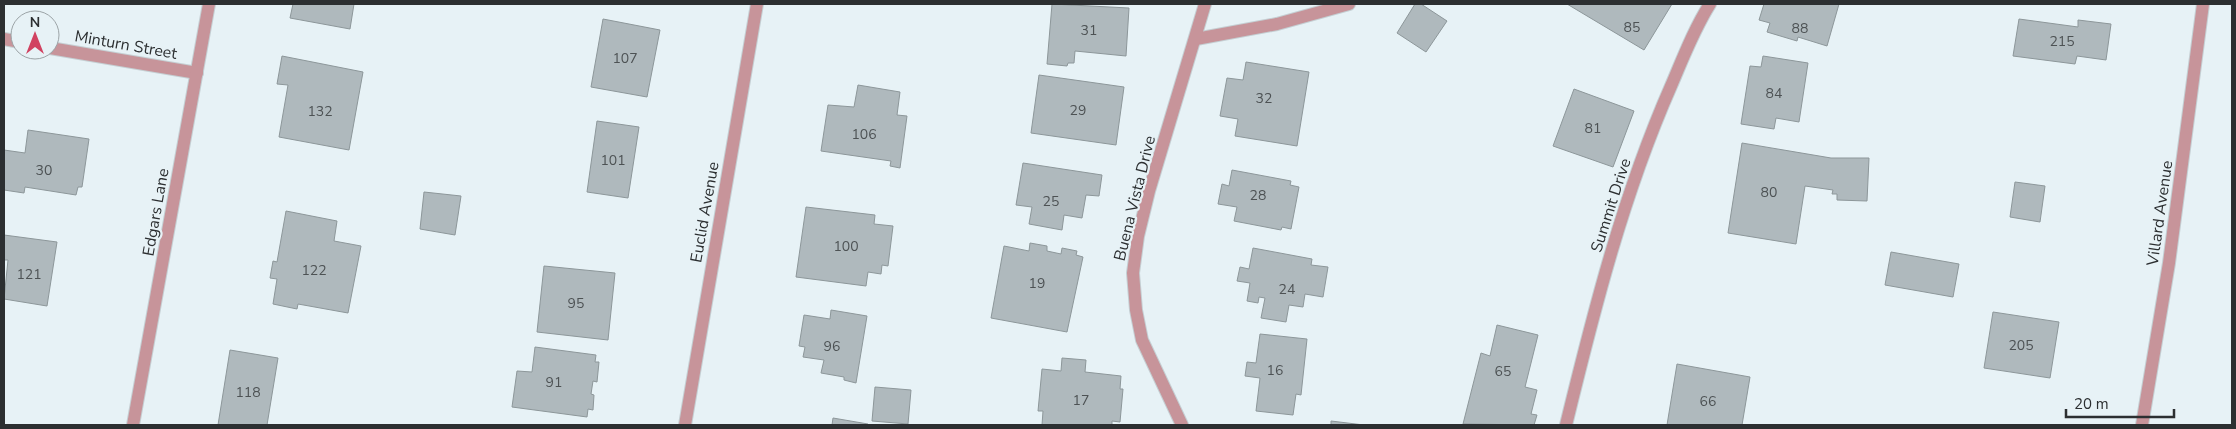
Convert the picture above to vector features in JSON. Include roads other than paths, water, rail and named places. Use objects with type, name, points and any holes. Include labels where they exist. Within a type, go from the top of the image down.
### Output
[{"type":"street","name":"Edgars Lane","points":[[133,425],[209,4]]},
{"type":"street","name":"Euclid Avenue","points":[[685,425],[757,4]]},
{"type":"street","name":"Buena Vista Drive","points":[[1182,425],[1142,340],[1136,310],[1132,273],[1138,236],[1149,191],[1205,4]]},
{"type":"street","points":[[1196,39],[1277,24],[1349,4]]},
{"type":"street","name":"Summit Drive","points":[[1566,425],[1590,325],[1626,200],[1668,94],[1701,18],[1710,4]]},
{"type":"street","name":"Villard Avenue","points":[[2142,425],[2169,263],[2204,4]]},
{"type":"street","name":"Minturn Street","points":[[60,50],[197,73]]}]
